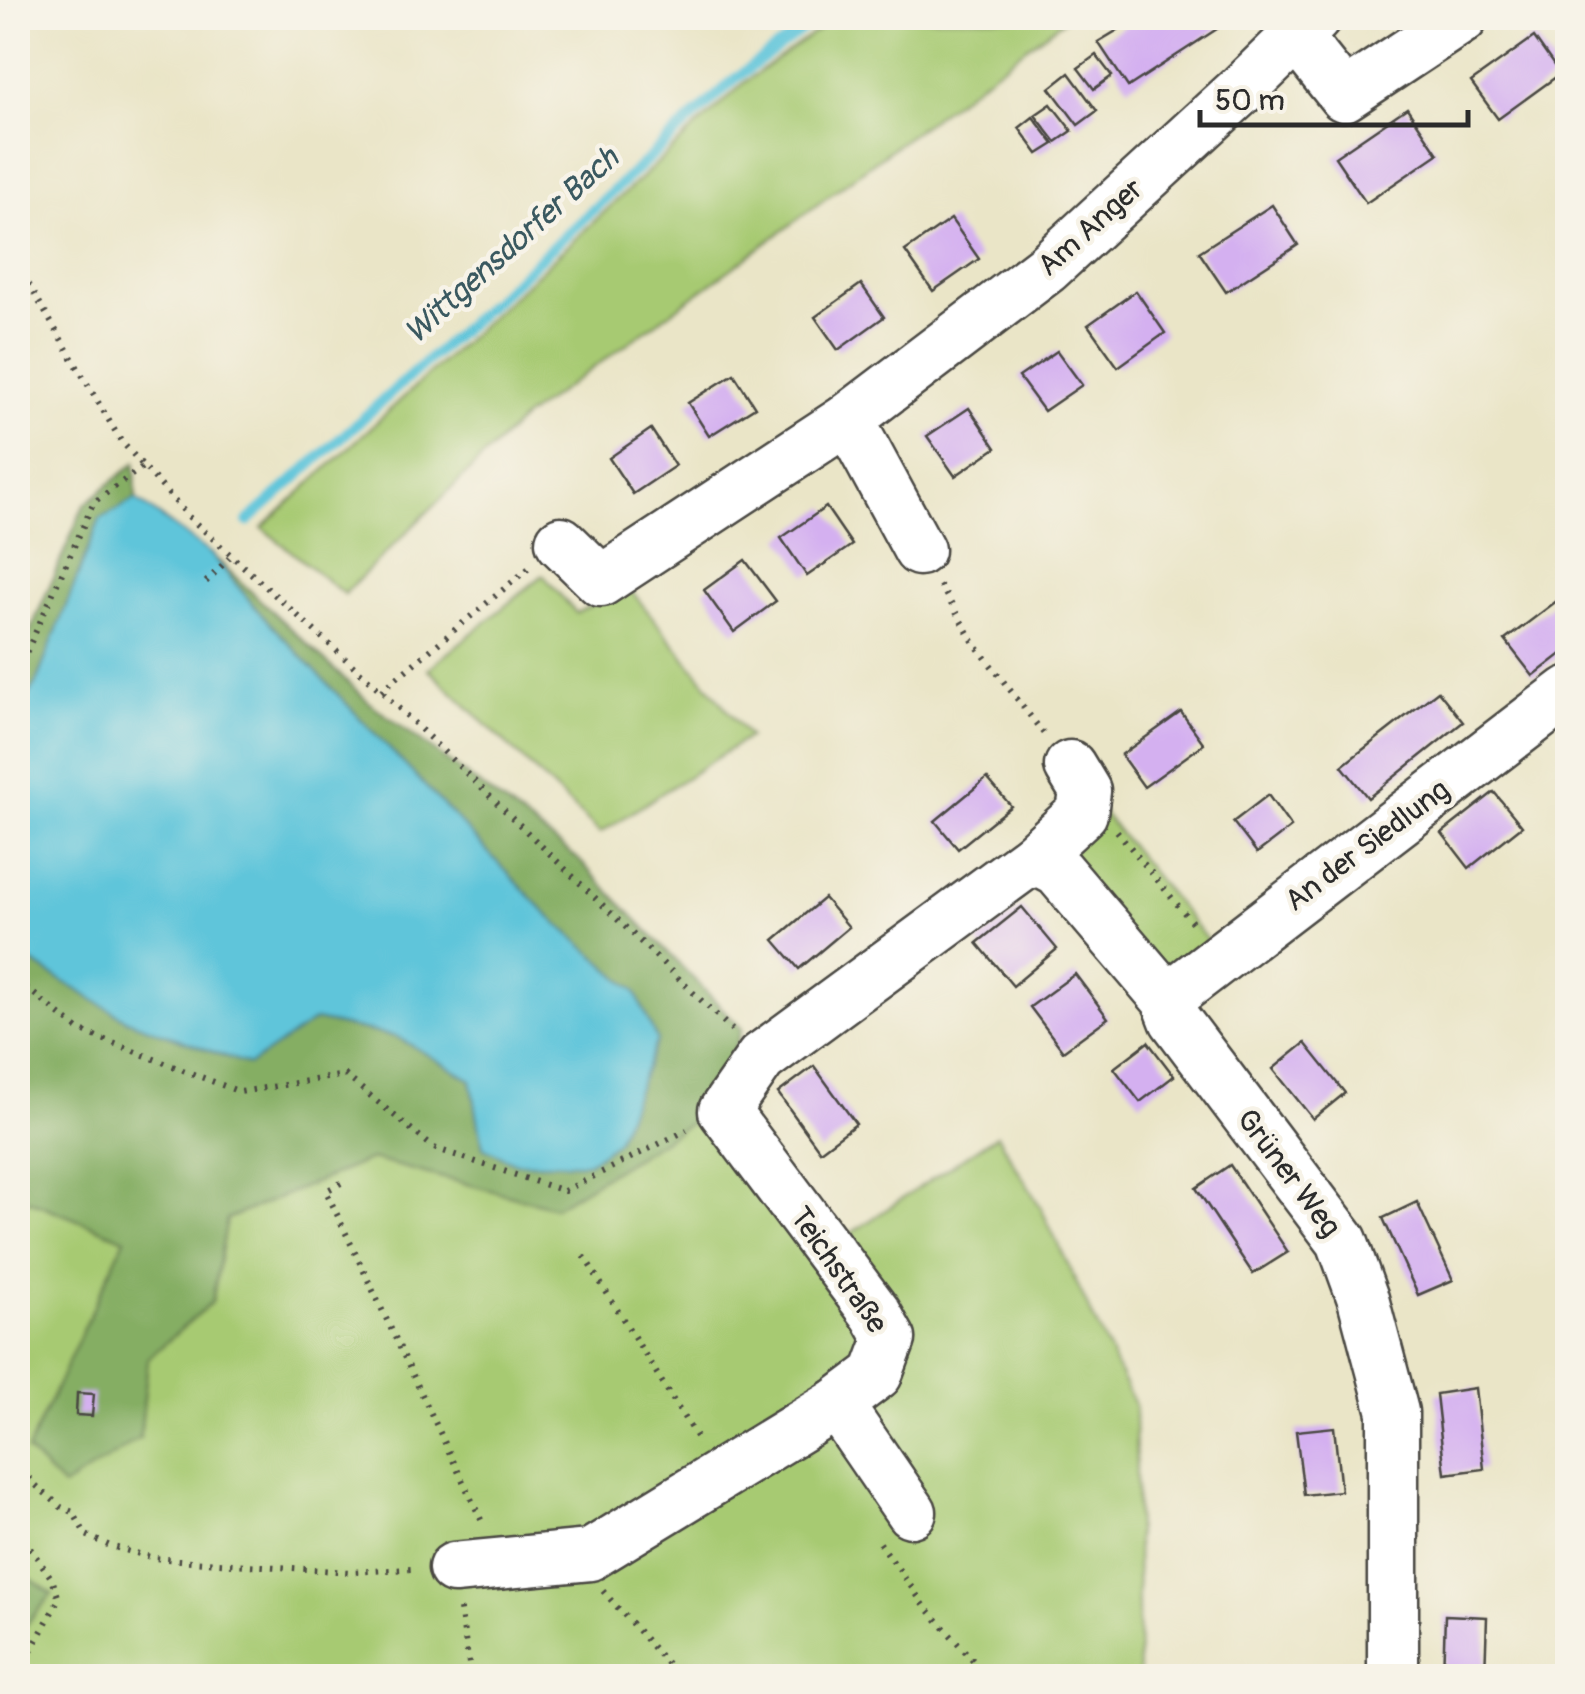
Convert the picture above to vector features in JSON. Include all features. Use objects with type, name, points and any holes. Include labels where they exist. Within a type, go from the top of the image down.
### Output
[{"type":"street","points":[[1306,27],[1344,96],[1462,18]]},
{"type":"street","name":"Am Anger","points":[[561,542],[601,581],[848,418],[1047,268],[1306,27]]},
{"type":"street","points":[[848,418],[919,550]]},
{"type":"street","name":"An der Siedlung","points":[[1167,999],[1567,692]]},
{"type":"street","points":[[724,1111],[761,1058],[1033,858],[1082,813],[1077,779]]},
{"type":"street","name":"Grüner Weg","points":[[1033,858],[1058,871],[1167,999],[1174,1020],[1342,1241],[1363,1300],[1392,1412],[1393,1676]]},
{"type":"street","name":"Teichstraße","points":[[478,1566],[590,1555],[836,1404],[877,1374],[890,1340],[876,1314],[724,1111]]},
{"type":"street","points":[[836,1404],[911,1512]]},
{"type":"path","points":[[18,266],[121,441],[190,518],[381,692],[761,1058]]},
{"type":"path","points":[[18,672],[94,502],[144,466]]},
{"type":"path","points":[[381,692],[561,542]]},
{"type":"path","points":[[919,550],[974,643],[1220,958]]},
{"type":"path","points":[[206,582],[231,556]]},
{"type":"path","points":[[18,981],[78,1030],[240,1092],[345,1075],[434,1148],[564,1191],[724,1111]]},
{"type":"path","points":[[341,1182],[326,1191],[478,1566],[470,1676]]},
{"type":"path","points":[[584,1256],[720,1475]]},
{"type":"path","points":[[18,1460],[32,1482],[61,1508],[73,1512],[86,1536],[154,1558],[350,1572],[478,1566]]},
{"type":"path","points":[[911,1512],[876,1536],[924,1605],[987,1676]]},
{"type":"path","points":[[18,1530],[52,1579],[59,1599],[32,1649],[18,1666]]},
{"type":"path","points":[[573,1556],[678,1676]]},
{"type":"green space","points":[[835,18],[1066,18],[738,264],[522,419],[344,594],[262,528],[745,82]]},
{"type":"green space","points":[[135,463],[136,499],[100,519],[35,686],[18,708],[18,660],[84,505]]},
{"type":"green space","points":[[211,554],[370,703],[577,858],[742,1029],[713,1109],[555,1207],[371,1159],[227,1219],[212,1302],[148,1358],[140,1438],[63,1487],[27,1451],[125,1239],[18,1196],[18,954],[127,1020],[315,1020],[397,1037],[471,1080],[483,1146],[635,992],[548,915],[260,613]]},
{"type":"green space","points":[[543,575],[576,613],[629,588],[749,737],[600,833],[428,669]]},
{"type":"green space","points":[[1085,791],[1221,957],[1167,999],[1058,871]]},
{"type":"green space","points":[[713,1109],[829,1248],[997,1135],[1040,1206],[1135,1406],[1139,1676],[18,1676],[18,1634],[52,1594],[18,1570],[18,1196],[126,1238],[27,1451],[140,1438],[148,1358],[212,1302],[227,1219],[371,1159],[555,1207]]},
{"type":"green space","points":[[18,1570],[52,1594],[18,1634]]},
{"type":"water","points":[[136,499],[211,554],[260,613],[548,915],[635,991],[657,1040],[617,1141],[588,1163],[516,1163],[483,1147],[471,1080],[397,1037],[315,1020],[249,1065],[127,1020],[18,954],[18,708],[35,685],[100,519]]},
{"type":"building","points":[[1138,18],[1213,18],[1220,27],[1128,87],[1098,42]]},
{"type":"building","points":[[1534,37],[1560,74],[1498,119],[1471,82]]},
{"type":"building","points":[[1096,55],[1112,76],[1094,89],[1078,68]]},
{"type":"building","points":[[1069,73],[1097,111],[1078,125],[1050,88]]},
{"type":"building","points":[[1051,104],[1072,131],[1056,142],[1035,115]]},
{"type":"building","points":[[1407,108],[1438,154],[1366,203],[1335,157]]},
{"type":"building","points":[[1033,117],[1054,144],[1038,154],[1019,128]]},
{"type":"building","points":[[1272,205],[1298,245],[1226,292],[1199,252]]},
{"type":"building","points":[[951,219],[979,259],[933,291],[905,251]]},
{"type":"building","points":[[861,284],[884,317],[838,350],[815,317]]},
{"type":"building","points":[[1136,291],[1165,333],[1118,367],[1088,325]]},
{"type":"building","points":[[1057,351],[1082,385],[1044,411],[1019,377]]},
{"type":"building","points":[[734,374],[755,407],[709,436],[688,403]]},
{"type":"building","points":[[969,408],[996,448],[955,476],[927,436]]},
{"type":"building","points":[[651,429],[675,466],[633,494],[609,458]]},
{"type":"building","points":[[826,507],[852,545],[807,576],[781,538]]},
{"type":"building","points":[[745,560],[776,601],[734,632],[704,590]]},
{"type":"building","points":[[1562,597],[1568,605],[1568,649],[1533,676],[1505,640]]},
{"type":"building","points":[[1438,691],[1463,722],[1368,798],[1342,766]]},
{"type":"building","points":[[1181,712],[1204,744],[1144,787],[1121,755]]},
{"type":"building","points":[[987,778],[1011,806],[958,849],[935,821]]},
{"type":"building","points":[[1494,792],[1522,826],[1469,868],[1442,833]]},
{"type":"building","points":[[1268,795],[1291,827],[1257,853],[1233,822]]},
{"type":"building","points":[[824,898],[849,927],[799,969],[774,940]]},
{"type":"building","points":[[1022,907],[1057,949],[1013,986],[977,943]]},
{"type":"building","points":[[1075,974],[1108,1018],[1063,1051],[1030,1007]]},
{"type":"building","points":[[1148,1042],[1174,1076],[1140,1102],[1114,1068]]},
{"type":"building","points":[[1305,1043],[1345,1093],[1313,1119],[1273,1069]]},
{"type":"building","points":[[814,1066],[856,1124],[820,1151],[778,1093]]},
{"type":"building","points":[[1230,1165],[1288,1252],[1253,1274],[1196,1188]]},
{"type":"building","points":[[1417,1202],[1453,1280],[1418,1295],[1383,1218]]},
{"type":"building","points":[[1475,1388],[1484,1469],[1445,1474],[1436,1394]]},
{"type":"building","points":[[77,1393],[94,1394],[92,1416],[76,1415]]},
{"type":"building","points":[[1334,1427],[1341,1491],[1304,1495],[1296,1431]]},
{"type":"building","points":[[1445,1615],[1487,1617],[1485,1676],[1443,1676]]},
{"type":"waterway","name":"Wittgensdorfer Bach","points":[[248,521],[736,78],[818,18]]}]
